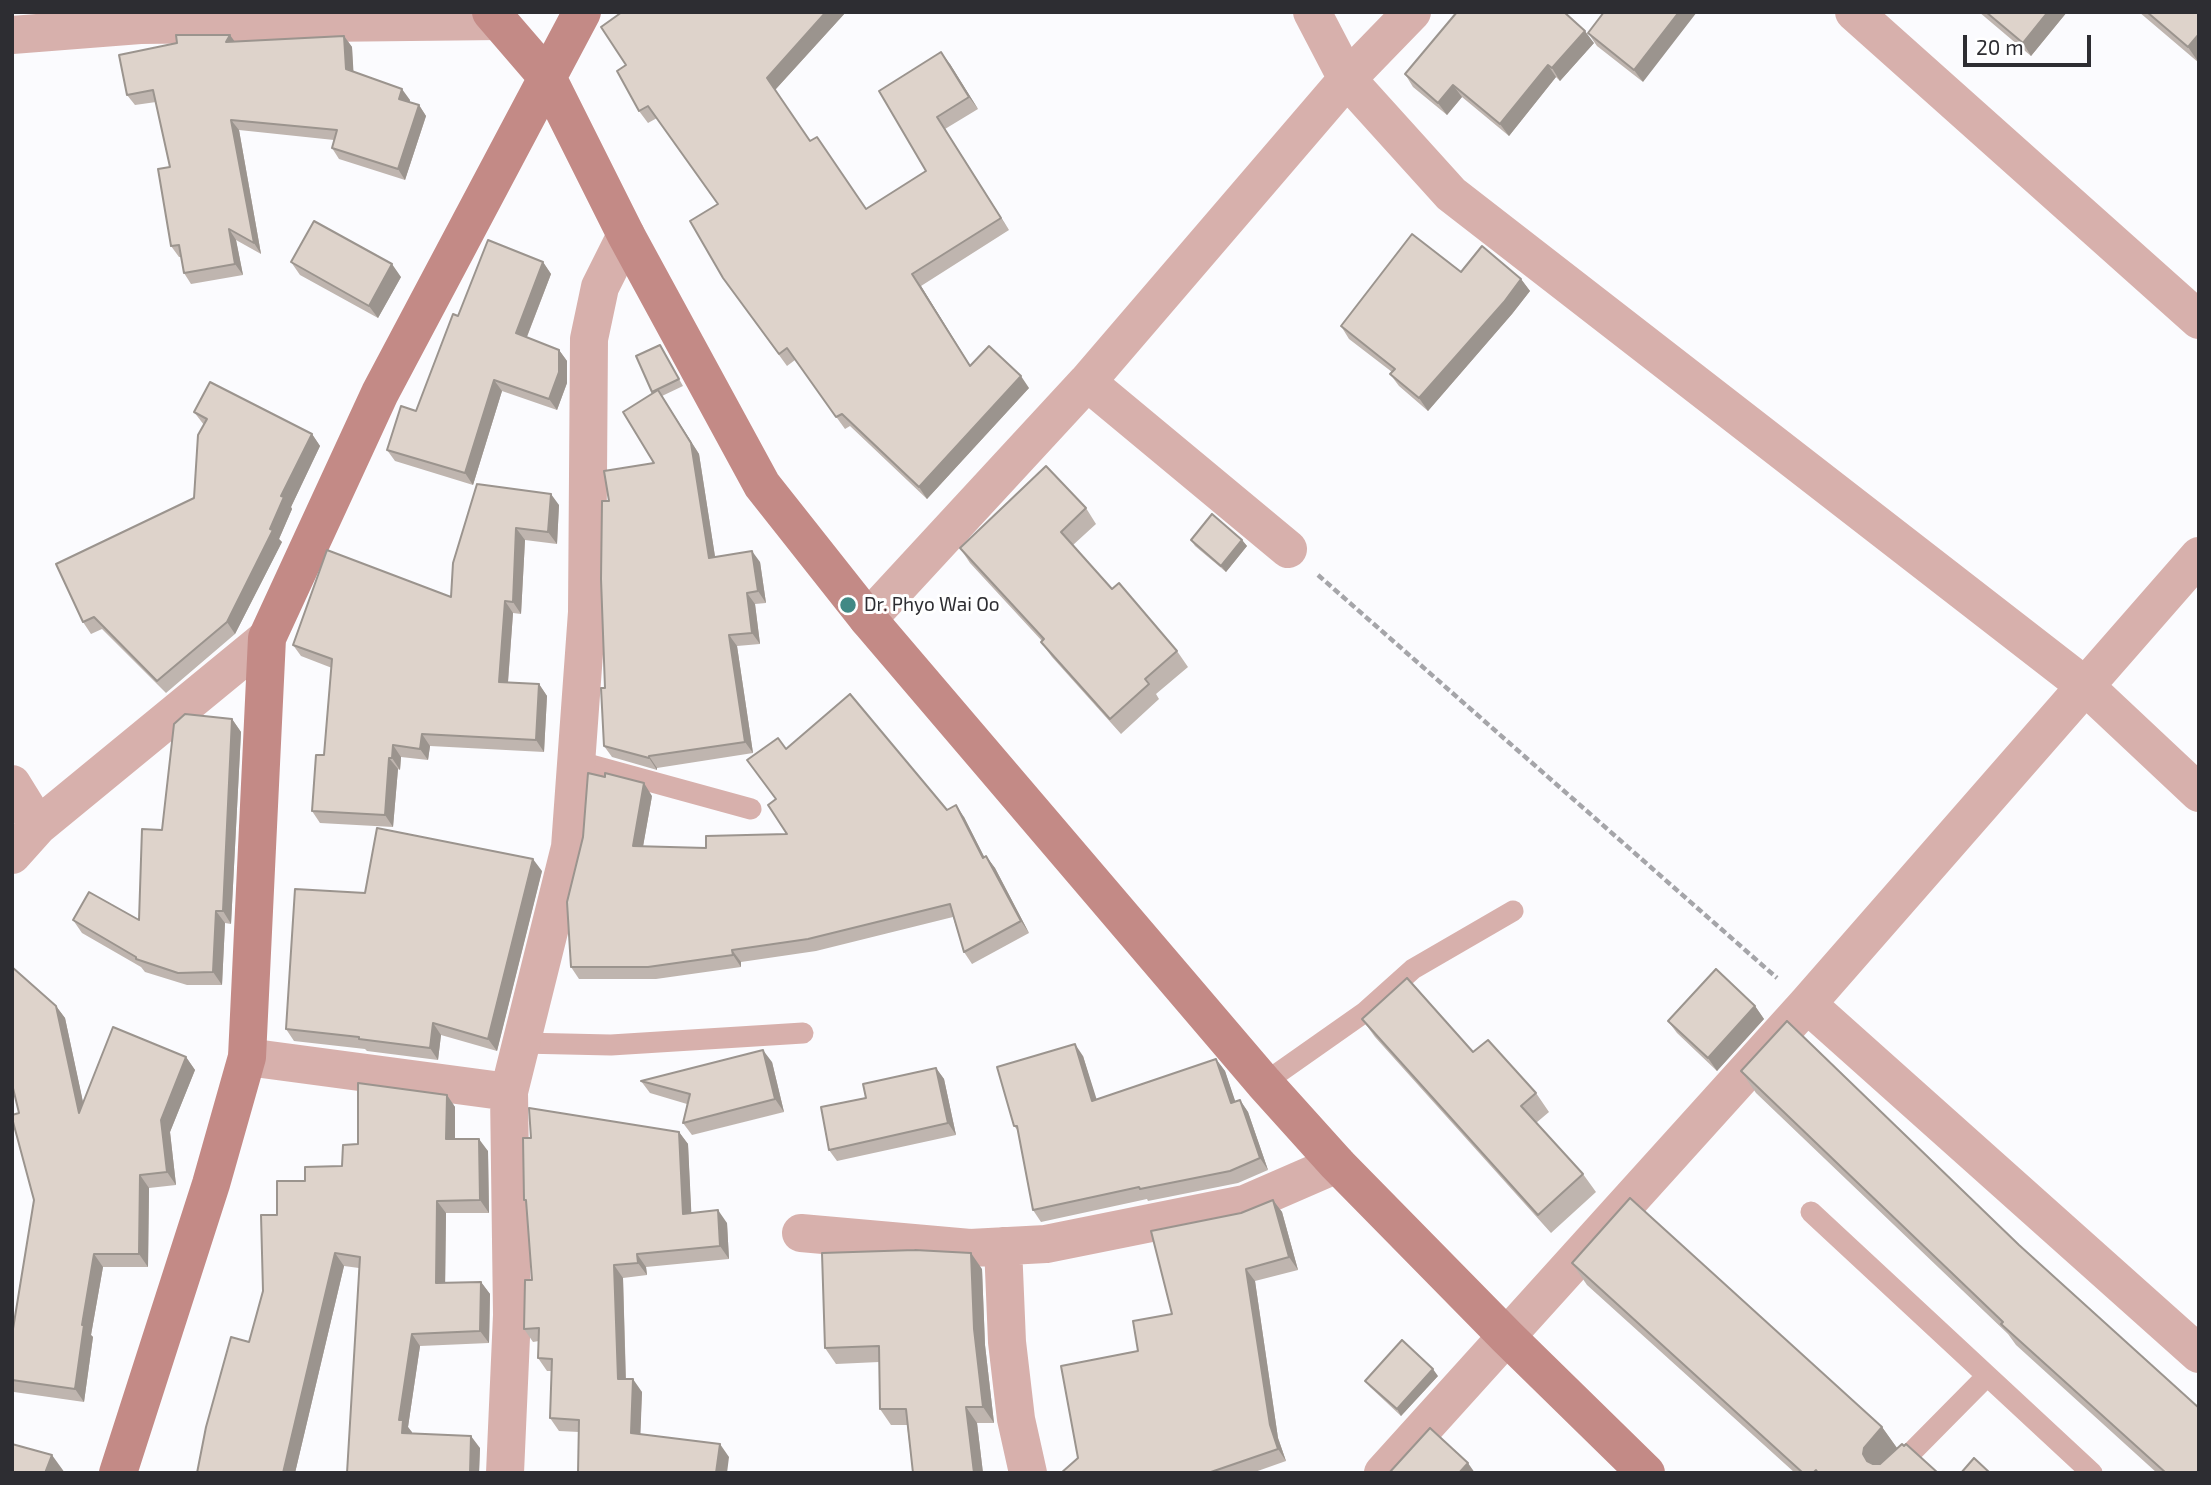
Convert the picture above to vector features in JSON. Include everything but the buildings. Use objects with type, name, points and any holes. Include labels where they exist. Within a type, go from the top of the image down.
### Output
[{"type":"street","points":[[118,1473],[211,1184],[247,1057],[267,638],[380,393],[582,12]]},
{"type":"street","points":[[1312,12],[1347,79],[1451,194],[2084,685],[2199,793]]},
{"type":"street","points":[[868,620],[1087,382],[1347,79],[1412,12]]},
{"type":"street","points":[[1854,12],[2199,320]]},
{"type":"street","points":[[12,35],[140,25],[495,16],[547,77],[626,234],[762,485],[868,620],[1264,1083],[1337,1164],[1507,1337],[1646,1473]]},
{"type":"street","points":[[505,1473],[512,1315],[509,1093],[570,847],[587,612],[589,339],[600,287],[626,234]]},
{"type":"street","points":[[1087,382],[1288,549]]},
{"type":"street","points":[[1383,1473],[1807,1004],[2199,556]]},
{"type":"street","points":[[12,855],[38,826],[267,638]]},
{"type":"street","points":[[12,784],[38,826]]},
{"type":"street","points":[[1807,1004],[2199,1354]]},
{"type":"street","points":[[247,1057],[509,1093]]},
{"type":"street","points":[[801,1233],[970,1248],[1045,1244],[1245,1204],[1337,1164]]},
{"type":"street","points":[[1003,1246],[1007,1342],[1016,1419],[1028,1473]]},
{"type":"lane","points":[[576,761],[751,809]]},
{"type":"lane","points":[[1264,1083],[1365,1013],[1413,969],[1513,911]]},
{"type":"lane","points":[[521,1043],[611,1045],[803,1033]]},
{"type":"lane","points":[[1811,1212],[2092,1473]]},
{"type":"lane","points":[[1891,1473],[1987,1376]]},
{"type":"path","points":[[1288,549],[1807,1004]]},
{"type":"place","name":"Dr. Phyo Wai Oo","points":[[848,605]]}]
